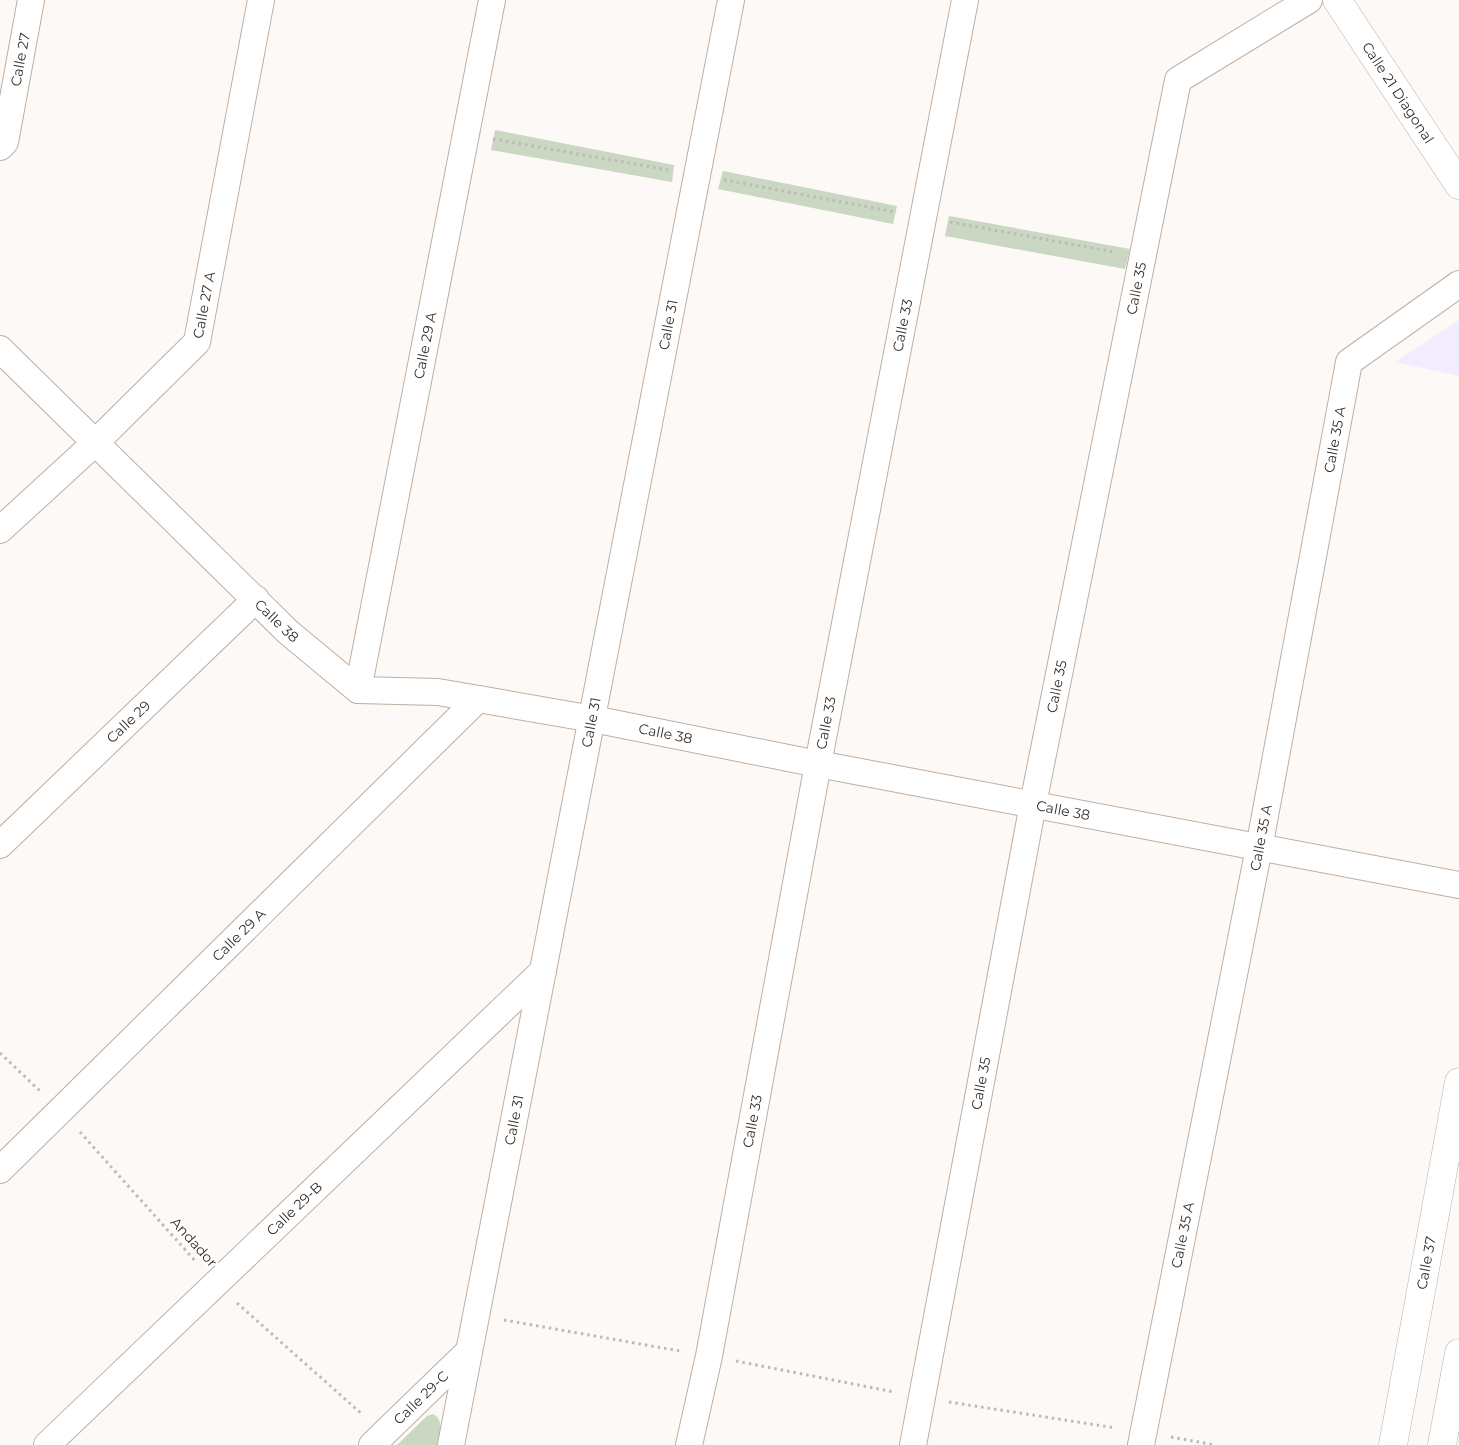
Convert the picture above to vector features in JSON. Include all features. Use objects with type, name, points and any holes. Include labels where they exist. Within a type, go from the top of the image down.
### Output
[{"type":"street","name":"Calle 27","points":[[0,147],[5,142],[31,0]]},
{"type":"street","name":"Calle 27 A","points":[[0,530],[96,442],[196,342],[261,0]]},
{"type":"street","name":"Calle 29 A","points":[[358,690],[492,0]]},
{"type":"street","name":"Calle 31","points":[[452,1445],[468,1352],[593,719],[731,0]]},
{"type":"street","name":"Calle 33","points":[[689,1445],[709,1356],[818,764],[965,0]]},
{"type":"street","name":"Calle 35","points":[[913,1445],[1033,804],[1178,80],[1309,0]]},
{"type":"street","name":"Calle 21 Diagonal","points":[[1336,0],[1459,186]]},
{"type":"street","name":"Calle 35 A","points":[[1142,1439],[1259,848],[1349,362],[1459,284]]},
{"type":"street","name":"Calle 38","points":[[0,349],[288,632],[358,690],[438,692],[593,719],[818,764],[1459,884]]},
{"type":"street","name":"Calle 29","points":[[0,845],[256,599]]},
{"type":"street","name":"Calle 29 A","points":[[0,1170],[478,699]]},
{"type":"street","name":"Calle 29-B","points":[[47,1445],[543,971]]},
{"type":"street","name":"Calle 37","points":[[1393,1445],[1459,1082]]},
{"type":"street","name":"Calle 29-C","points":[[378,1440],[468,1352]]},
{"type":"street","points":[[1442,1445],[1454,1413],[1459,1353]]},
{"type":"path","points":[[465,134],[1142,257]]},
{"type":"path","name":"Andador","points":[[0,1053],[60,1110],[216,1284],[378,1440]]},
{"type":"path","points":[[476,1315],[709,1356],[1142,1439],[1215,1445]]},
{"type":"shaded area","points":[[1459,320],[1459,376],[1395,362]]},
{"type":"green space","points":[[495,130],[674,165],[672,182],[491,150]]},
{"type":"green space","points":[[723,171],[897,206],[893,224],[718,189]]},
{"type":"green space","points":[[949,216],[1130,249],[1125,269],[945,236]]},
{"type":"green space","points":[[433,1414],[437,1417],[440,1424],[437,1445],[397,1445],[427,1416]]}]
